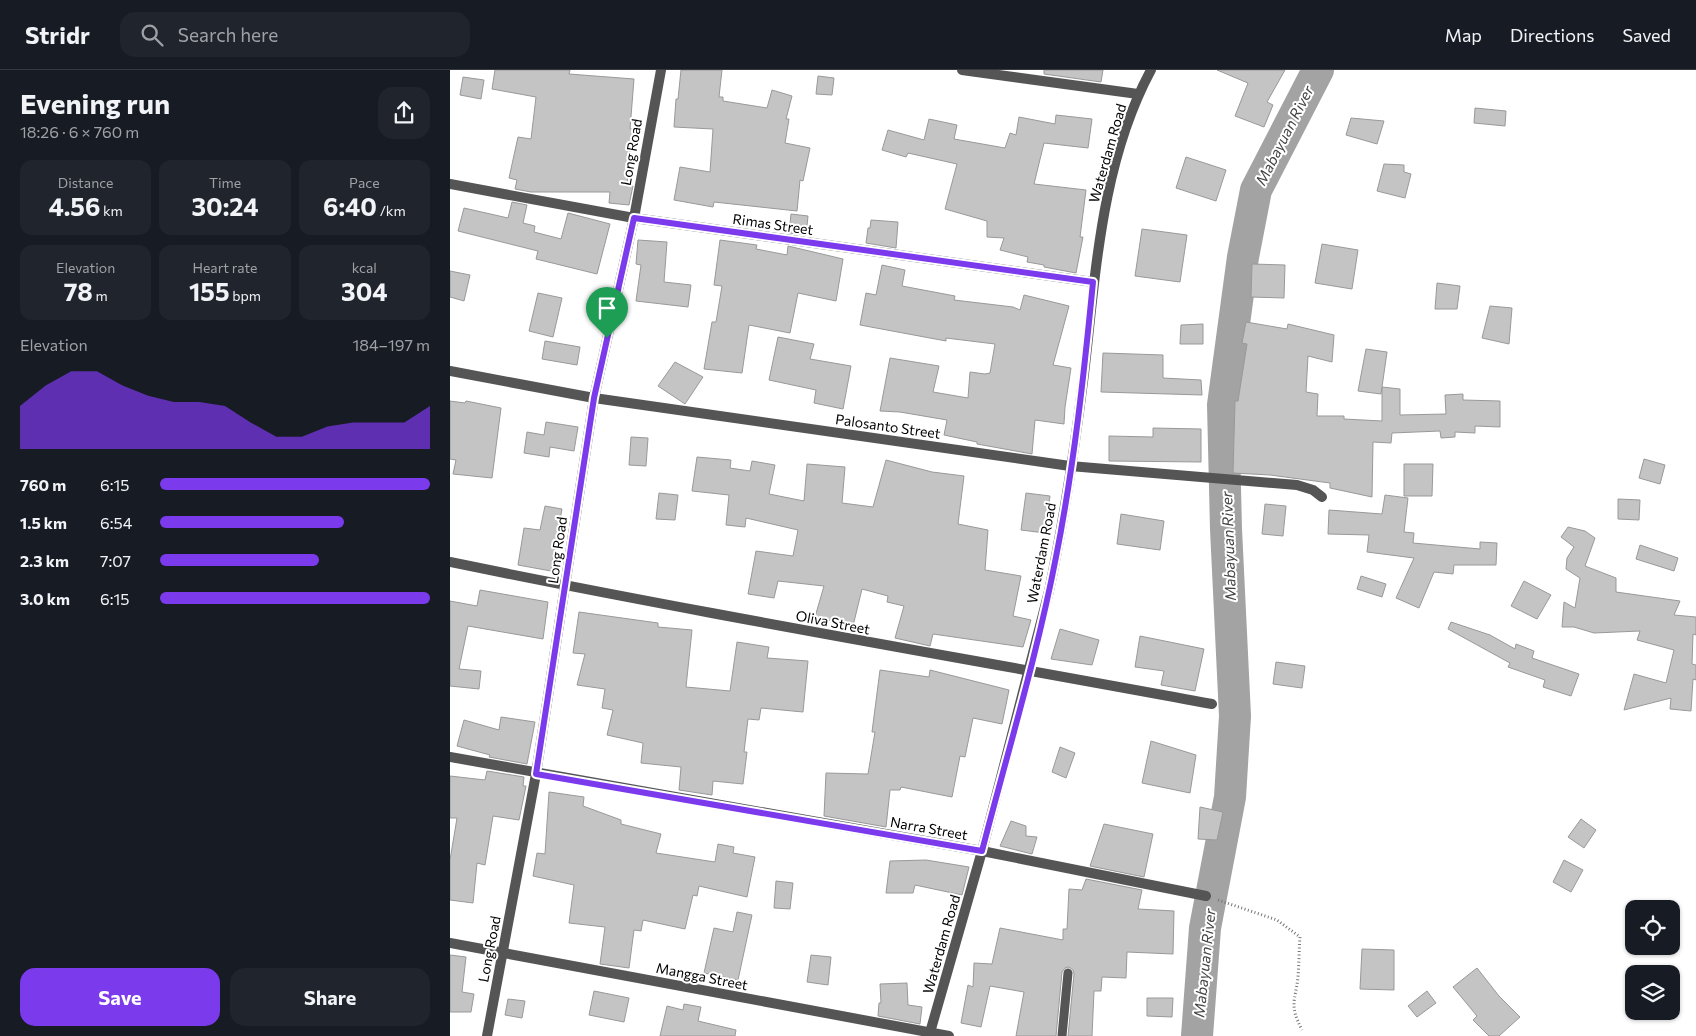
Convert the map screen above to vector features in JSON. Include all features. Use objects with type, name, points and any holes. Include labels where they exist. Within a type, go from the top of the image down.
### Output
[{"type":"street","name":"Long Road","points":[[487,1036],[536,774],[594,398],[634,218],[661,70]]},
{"type":"street","points":[[962,70],[1138,94]]},
{"type":"street","name":"Waterdam Road","points":[[930,1034],[982,851],[1056,557],[1084,375],[1093,282],[1102,224],[1118,157],[1138,94],[1151,70]]},
{"type":"street","name":"Rimas Street","points":[[450,184],[634,218],[1093,282]]},
{"type":"street","name":"Palosanto Street","points":[[450,371],[594,398],[1070,466],[1297,485],[1313,490],[1322,497]]},
{"type":"street","name":"Oliva Street","points":[[450,562],[1212,704]]},
{"type":"street","name":"Narra Street","points":[[450,757],[536,774],[982,851],[1206,896]]},
{"type":"street","name":"Mangga Street","points":[[450,943],[930,1034],[949,1036]]},
{"type":"lane","points":[[1062,1036],[1068,973]]},
{"type":"path","points":[[1206,896],[1277,920],[1300,937],[1298,978],[1293,1000],[1296,1017],[1302,1030]]},
{"type":"building","points":[[495,70],[570,70],[569,74],[634,79],[630,129],[633,129],[627,185],[633,186],[629,205],[609,203],[610,192],[531,192],[515,189],[517,180],[509,178],[518,137],[531,139],[536,97],[492,89]]},
{"type":"building","points":[[681,70],[722,70],[719,97],[723,97],[723,101],[767,108],[772,90],[792,96],[786,119],[789,119],[785,143],[810,148],[803,181],[800,180],[797,211],[714,202],[713,207],[674,200],[680,167],[710,172],[713,129],[674,127]]},
{"type":"building","points":[[1044,70],[1103,70],[1101,82],[1044,74]]},
{"type":"building","points":[[1217,70],[1285,70],[1267,102],[1273,105],[1264,127],[1235,116],[1248,83]]},
{"type":"building","points":[[818,76],[834,78],[832,95],[816,94]]},
{"type":"building","points":[[463,77],[484,80],[481,99],[460,95]]},
{"type":"building","points":[[1475,108],[1506,111],[1505,126],[1474,123]]},
{"type":"building","points":[[1056,115],[1092,119],[1088,148],[1044,143],[1034,184],[1086,190],[1080,237],[1083,237],[1076,273],[1027,262],[1028,257],[1000,250],[1004,238],[987,237],[987,221],[945,209],[957,164],[908,153],[906,157],[882,150],[888,130],[924,140],[929,119],[957,125],[954,139],[1005,148],[1010,133],[1016,135],[1019,117],[1055,124]]},
{"type":"building","points":[[1351,118],[1384,121],[1377,144],[1346,135]]},
{"type":"building","points":[[1186,157],[1226,170],[1216,201],[1176,188]]},
{"type":"building","points":[[1384,164],[1404,165],[1404,172],[1411,174],[1405,198],[1377,191]]},
{"type":"building","points":[[512,202],[527,205],[523,223],[535,226],[534,232],[561,239],[568,213],[610,224],[597,274],[536,259],[538,251],[458,231],[464,208],[508,218]]},
{"type":"building","points":[[791,214],[808,216],[806,235],[789,233]]},
{"type":"building","points":[[871,220],[898,222],[896,248],[866,243]]},
{"type":"building","points":[[1142,229],[1187,235],[1180,282],[1135,276]]},
{"type":"building","points":[[638,240],[667,242],[664,282],[691,285],[688,307],[636,301],[641,265],[636,264]]},
{"type":"building","points":[[720,240],[757,245],[756,249],[787,255],[788,246],[843,259],[836,301],[798,293],[790,333],[749,325],[742,373],[704,369],[712,322],[716,322],[722,286],[714,285]]},
{"type":"building","points":[[1322,244],[1358,250],[1352,289],[1315,283]]},
{"type":"building","points":[[1252,264],[1285,265],[1284,298],[1251,297]]},
{"type":"building","points":[[882,265],[905,270],[902,286],[955,296],[954,300],[1013,307],[1020,310],[1024,295],[1069,306],[1053,365],[1071,368],[1064,424],[1035,420],[1032,454],[977,444],[977,442],[944,435],[947,420],[900,412],[880,411],[890,358],[939,366],[933,392],[968,398],[970,372],[990,373],[995,344],[946,338],[946,341],[860,325],[866,293],[876,295]]},
{"type":"building","points":[[450,271],[470,275],[464,301],[450,297]]},
{"type":"building","points":[[1437,283],[1460,286],[1457,309],[1435,309]]},
{"type":"building","points":[[538,293],[562,298],[553,337],[529,331]]},
{"type":"building","points":[[1490,306],[1512,308],[1509,344],[1482,338]]},
{"type":"building","points":[[1246,322],[1287,329],[1288,324],[1334,335],[1332,362],[1308,356],[1306,392],[1318,394],[1317,416],[1344,416],[1344,419],[1382,421],[1382,387],[1400,389],[1400,415],[1446,414],[1445,395],[1463,394],[1463,400],[1500,401],[1500,427],[1475,426],[1475,433],[1455,432],[1455,437],[1441,438],[1440,431],[1392,433],[1391,443],[1373,442],[1372,497],[1330,488],[1330,483],[1270,475],[1233,473],[1235,401],[1238,401],[1247,344],[1242,343]]},
{"type":"building","points":[[1203,324],[1203,344],[1180,344],[1181,325]]},
{"type":"building","points":[[778,337],[814,344],[810,359],[851,366],[843,409],[814,403],[816,390],[769,380]]},
{"type":"building","points":[[545,341],[580,347],[577,365],[542,359]]},
{"type":"building","points":[[1366,349],[1387,352],[1381,394],[1358,391]]},
{"type":"building","points":[[1103,353],[1163,355],[1163,378],[1201,380],[1202,395],[1101,392]]},
{"type":"building","points":[[675,362],[703,377],[685,404],[658,386]]},
{"type":"building","points":[[450,401],[465,403],[466,401],[501,408],[492,478],[453,474],[456,460],[450,459]]},
{"type":"building","points":[[546,422],[578,427],[574,451],[550,447],[549,457],[524,453],[527,432],[544,435]]},
{"type":"building","points":[[1153,428],[1201,429],[1201,462],[1109,461],[1109,436],[1153,437]]},
{"type":"building","points":[[631,437],[648,438],[646,466],[629,465]]},
{"type":"building","points":[[697,457],[731,460],[730,468],[750,471],[752,461],[775,465],[769,494],[804,501],[807,464],[845,467],[842,503],[873,507],[886,460],[932,472],[964,476],[958,524],[988,530],[985,570],[1021,576],[1013,616],[1031,620],[1023,647],[933,634],[930,646],[895,638],[904,606],[887,602],[888,596],[862,589],[853,626],[815,617],[824,586],[778,581],[774,598],[748,594],[756,551],[793,556],[798,530],[746,518],[745,527],[726,525],[729,495],[692,491]]},
{"type":"building","points":[[1644,459],[1665,465],[1660,484],[1639,478]]},
{"type":"building","points":[[1404,464],[1433,464],[1432,496],[1404,496]]},
{"type":"building","points":[[659,493],[678,495],[675,520],[656,519]]},
{"type":"building","points":[[1026,493],[1050,496],[1045,533],[1021,530]]},
{"type":"building","points":[[1385,495],[1408,498],[1404,532],[1414,533],[1413,543],[1480,549],[1480,542],[1497,543],[1496,565],[1454,565],[1453,574],[1434,572],[1419,608],[1396,598],[1414,558],[1367,552],[1369,535],[1328,534],[1329,510],[1382,514]]},
{"type":"building","points":[[1618,499],[1640,500],[1639,520],[1618,519]]},
{"type":"building","points":[[1265,504],[1286,506],[1283,536],[1262,534]]},
{"type":"building","points":[[545,506],[562,509],[551,571],[518,565],[524,528],[540,530]]},
{"type":"building","points":[[1121,514],[1164,521],[1160,550],[1117,544]]},
{"type":"building","points":[[1568,527],[1585,531],[1595,538],[1585,566],[1616,578],[1616,592],[1680,601],[1674,615],[1696,617],[1696,635],[1693,634],[1692,664],[1696,665],[1696,680],[1693,679],[1691,711],[1670,709],[1671,698],[1624,710],[1634,674],[1666,683],[1674,650],[1637,640],[1640,631],[1594,633],[1574,627],[1562,627],[1564,602],[1575,608],[1580,578],[1566,569],[1567,558],[1574,547],[1561,537]]},
{"type":"building","points":[[1640,545],[1678,558],[1674,571],[1636,559]]},
{"type":"building","points":[[1361,576],[1386,584],[1382,597],[1357,589]]},
{"type":"building","points":[[1524,581],[1551,595],[1537,619],[1511,606]]},
{"type":"building","points":[[480,590],[548,602],[543,639],[468,626],[459,669],[481,671],[479,689],[450,686],[450,601],[477,606]]},
{"type":"building","points":[[579,612],[658,623],[658,627],[692,630],[686,687],[730,691],[737,642],[769,647],[767,658],[808,661],[803,712],[761,708],[759,720],[748,719],[744,752],[747,752],[743,784],[713,781],[712,795],[679,790],[681,767],[641,763],[643,743],[607,735],[613,710],[602,708],[605,689],[577,685],[585,654],[573,653]]},
{"type":"building","points":[[1451,622],[1490,635],[1515,649],[1516,644],[1534,651],[1532,658],[1579,674],[1571,696],[1543,687],[1545,680],[1508,667],[1510,663],[1448,629]]},
{"type":"building","points":[[1060,629],[1099,640],[1092,665],[1051,659]]},
{"type":"building","points":[[1140,636],[1204,649],[1195,691],[1161,685],[1164,671],[1135,667]]},
{"type":"building","points":[[1276,662],[1305,666],[1302,688],[1273,684]]},
{"type":"building","points":[[880,670],[929,677],[930,670],[1009,690],[1002,724],[973,718],[965,757],[960,756],[952,797],[901,787],[900,790],[890,790],[886,827],[824,816],[826,773],[868,774],[875,732],[872,732]]},
{"type":"building","points":[[501,717],[535,722],[527,764],[489,757],[490,755],[457,746],[464,720],[499,730]]},
{"type":"building","points":[[1151,741],[1196,755],[1190,793],[1142,783]]},
{"type":"building","points":[[1060,747],[1075,753],[1066,778],[1052,772]]},
{"type":"building","points":[[487,771],[524,777],[523,786],[526,786],[519,820],[493,816],[485,865],[477,863],[473,903],[450,900],[450,860],[457,818],[450,818],[450,776],[485,780]]},
{"type":"building","points":[[549,792],[584,797],[583,806],[621,820],[621,824],[661,834],[656,853],[715,862],[718,844],[734,847],[733,853],[755,857],[747,897],[699,886],[697,896],[693,895],[685,929],[643,920],[641,931],[634,930],[629,968],[600,964],[605,927],[569,923],[574,885],[533,876],[537,853],[545,854]]},
{"type":"building","points":[[1200,807],[1223,812],[1217,840],[1198,839]]},
{"type":"building","points":[[1581,819],[1596,830],[1584,848],[1568,837]]},
{"type":"building","points":[[1011,821],[1026,826],[1026,836],[1037,837],[1032,854],[1000,846]]},
{"type":"building","points":[[1104,824],[1153,834],[1144,877],[1090,866]]},
{"type":"building","points":[[926,860],[969,867],[962,895],[915,885],[913,893],[886,893],[890,861]]},
{"type":"building","points":[[1564,860],[1583,870],[1571,892],[1553,882]]},
{"type":"building","points":[[1086,879],[1142,890],[1138,909],[1174,911],[1173,954],[1127,952],[1126,978],[1102,977],[1101,991],[1094,991],[1092,1036],[1068,1036],[1074,974],[1073,970],[1069,967],[1065,968],[1062,972],[1056,1036],[1016,1036],[1024,992],[990,986],[981,1027],[961,1023],[968,985],[973,987],[974,963],[992,964],[1000,928],[1063,940],[1063,929],[1067,929],[1069,889],[1082,890]]},
{"type":"building","points":[[776,881],[793,883],[790,909],[774,908]]},
{"type":"building","points":[[737,912],[752,915],[738,980],[704,973],[714,928],[733,932]]},
{"type":"building","points":[[1362,949],[1394,950],[1394,990],[1360,989]]},
{"type":"building","points":[[450,955],[466,957],[462,992],[474,994],[471,1012],[450,1012]]},
{"type":"building","points":[[811,955],[831,957],[828,985],[807,982]]},
{"type":"building","points":[[1477,968],[1499,996],[1520,1017],[1499,1036],[1489,1036],[1473,1020],[1477,1016],[1453,987]]},
{"type":"building","points":[[907,983],[908,1005],[922,1007],[920,1024],[878,1016],[879,1003],[881,1003],[880,984]]},
{"type":"building","points":[[594,991],[629,998],[624,1022],[589,1015]]},
{"type":"building","points":[[1427,991],[1436,1003],[1417,1017],[1408,1006]]},
{"type":"building","points":[[1147,998],[1173,998],[1172,1017],[1147,1016]]},
{"type":"building","points":[[508,999],[525,1001],[522,1018],[505,1015]]},
{"type":"building","points":[[684,1004],[701,1007],[698,1021],[736,1030],[735,1036],[660,1036],[667,1006],[683,1010]]},
{"type":"waterway","name":"Mabayuan River","points":[[1197,1036],[1205,928],[1230,797],[1235,716],[1226,529],[1223,405],[1243,257],[1256,190],[1318,70]]},
{"type":"route","points":[[634,218],[1093,282],[1084,375],[1056,557],[1049,591],[982,851],[536,774],[594,398],[607,338],[634,218]]}]
